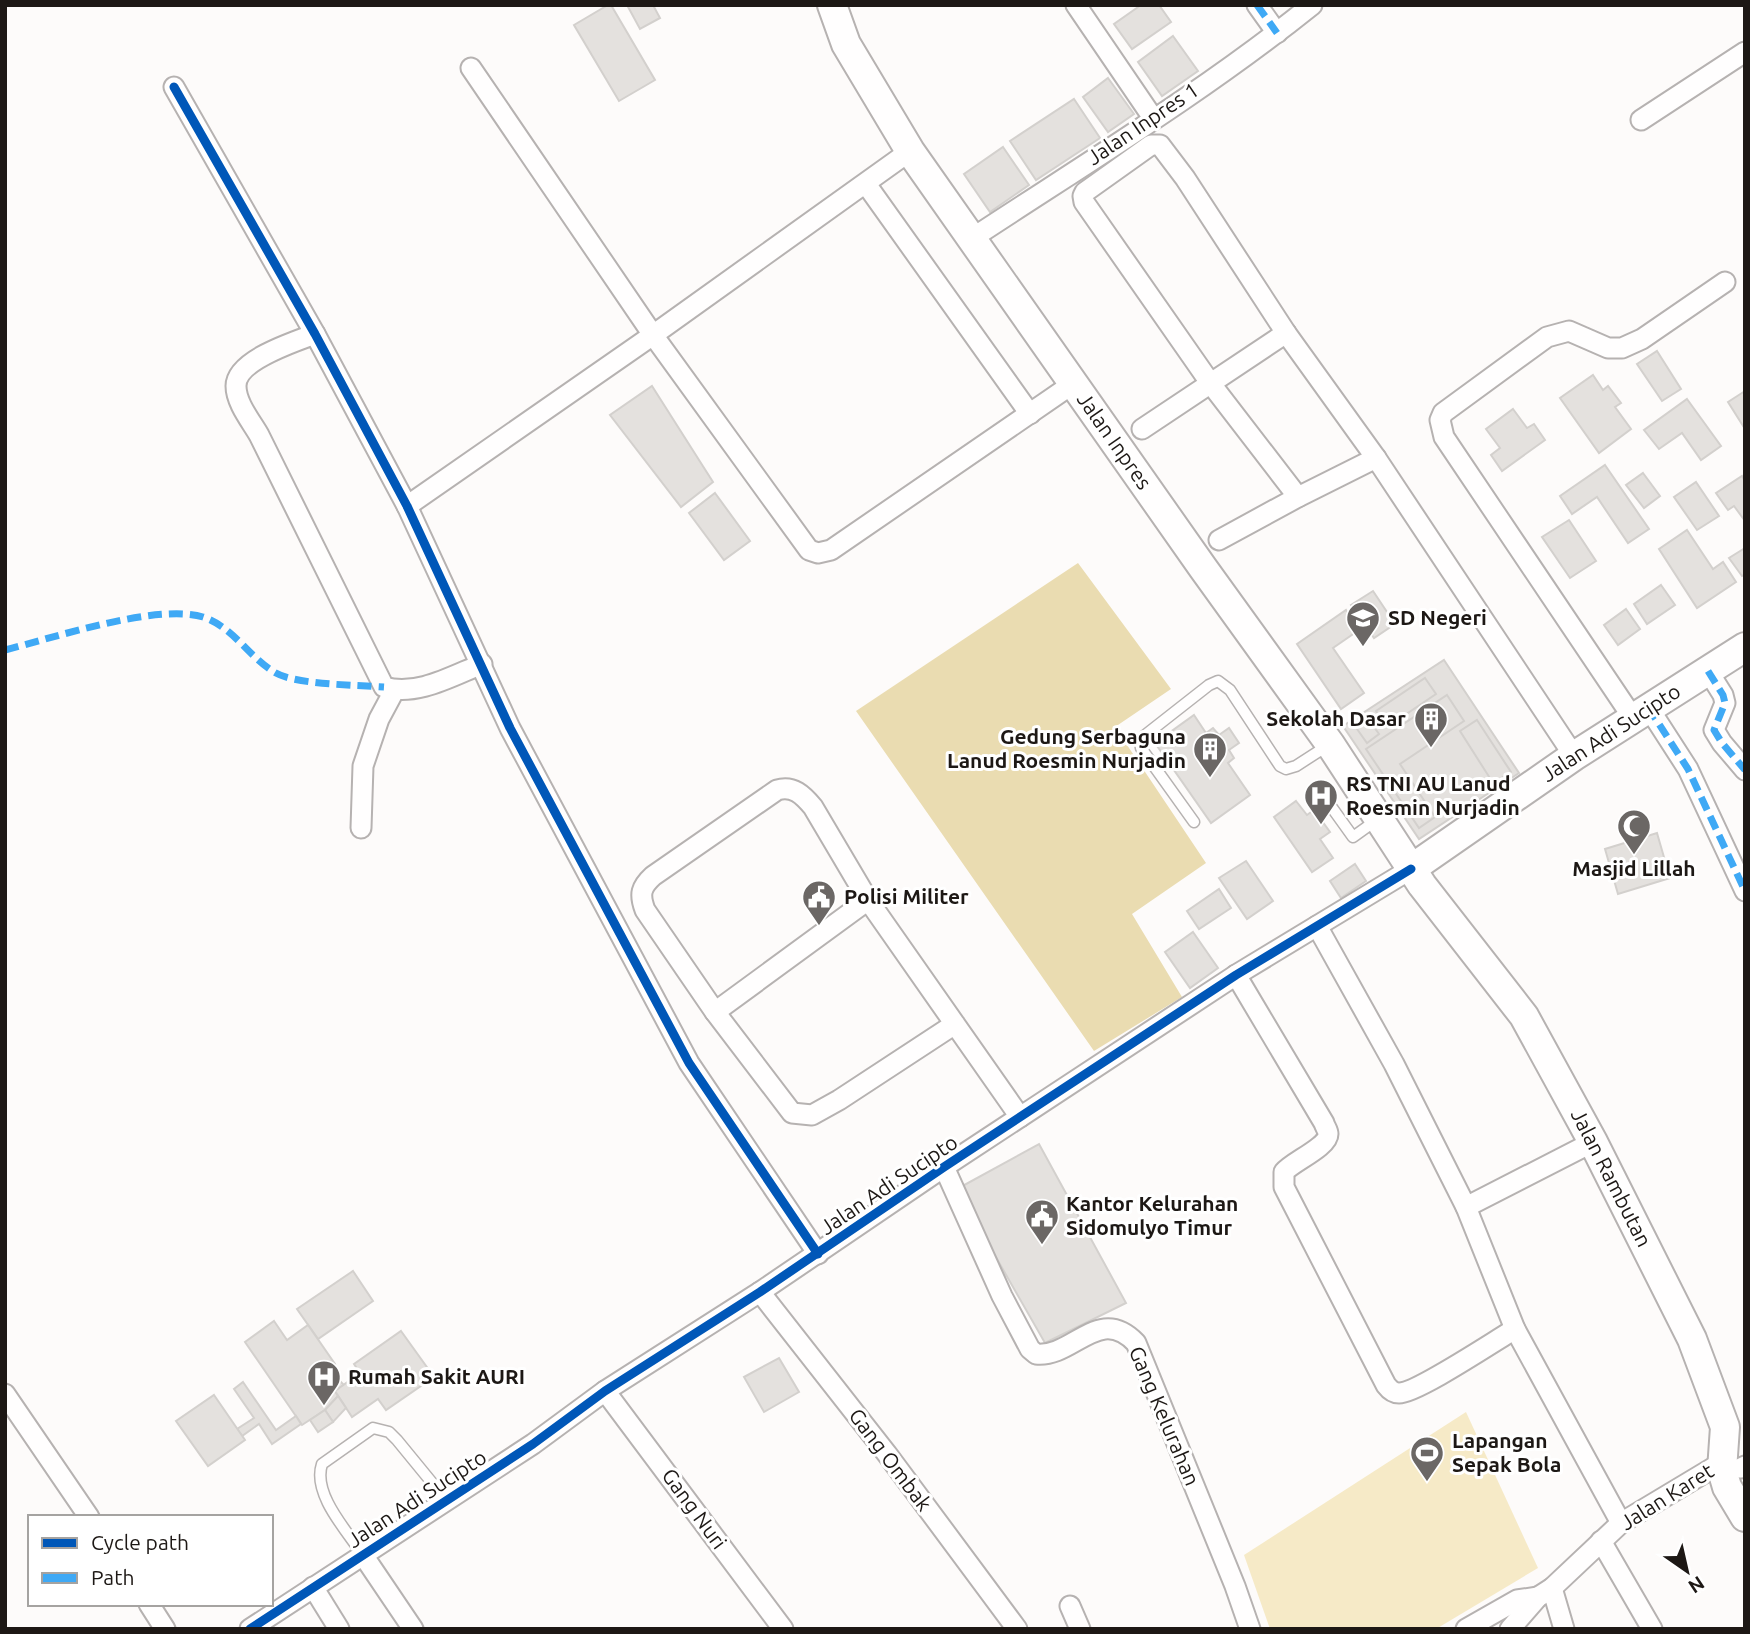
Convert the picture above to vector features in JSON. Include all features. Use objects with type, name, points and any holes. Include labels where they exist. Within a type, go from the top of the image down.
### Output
[{"type":"main road","name":"Jalan Inpres","points":[[832,5],[850,53],[910,151],[1330,744],[1411,869]]},
{"type":"main road","name":"Jalan Adi Sucipto","points":[[1411,869],[1574,756],[1745,647]]},
{"type":"main road","name":"Jalan Rambutan","points":[[1411,869],[1524,1016],[1593,1142],[1692,1339],[1725,1427],[1737,1479]]},
{"type":"street","points":[[1076,5],[1153,118]]},
{"type":"street","points":[[1257,5],[1278,33]]},
{"type":"street","name":"Jalan Inpres 1","points":[[971,239],[1278,33],[1312,5]]},
{"type":"street","points":[[1641,120],[1745,52]]},
{"type":"street","points":[[471,68],[653,335],[809,550],[818,553],[831,550],[1074,383]]},
{"type":"street","points":[[174,87],[314,334],[407,506],[516,740],[689,1063],[818,1254]]},
{"type":"street","points":[[1298,497],[1211,384],[1084,202],[1085,191],[1151,145],[1160,145],[1185,178],[1286,333],[1376,458],[1574,756]]},
{"type":"street","points":[[407,506],[653,335],[910,151]]},
{"type":"street","points":[[866,184],[1030,414]]},
{"type":"street","points":[[1726,282],[1642,339],[1622,348],[1608,348],[1569,331],[1547,337],[1443,413],[1440,420],[1444,437],[1641,713],[1688,769],[1745,891]]},
{"type":"street","points":[[1142,429],[1286,333]]},
{"type":"street","points":[[314,334],[264,355],[239,375],[236,386],[240,402],[384,687],[394,691],[429,685],[482,664]]},
{"type":"street","points":[[1219,540],[1376,458]]},
{"type":"street","points":[[1708,671],[1725,703],[1714,730],[1745,770]]},
{"type":"street","points":[[361,828],[363,766],[379,719],[394,691]]},
{"type":"street","points":[[955,1024],[812,1115],[792,1113],[715,1012],[645,910],[641,892],[653,876],[777,790],[785,788],[802,794],[813,807],[868,900],[955,1024],[1020,1117]]},
{"type":"street","name":"Jalan Adi Sucipto","points":[[250,1629],[533,1444],[605,1391],[818,1254],[944,1167],[1236,975],[1411,869]]},
{"type":"street","points":[[715,1012],[868,900]]},
{"type":"street","points":[[1317,926],[1394,1064],[1466,1207],[1515,1328],[1621,1522]]},
{"type":"street","points":[[1236,975],[1324,1123],[1328,1134],[1326,1139],[1322,1145],[1289,1166],[1284,1172],[1284,1187],[1386,1385],[1391,1391],[1400,1393],[1409,1390],[1445,1372],[1515,1328]]},
{"type":"street","points":[[1466,1207],[1593,1142]]},
{"type":"street","name":"Gang Kelurahan","points":[[944,1167],[1002,1296],[1030,1349],[1036,1354],[1048,1353],[1104,1328],[1118,1329],[1128,1334],[1136,1343],[1250,1629]]},
{"type":"street","name":"Gang Ombak","points":[[760,1292],[887,1454],[1017,1629]]},
{"type":"street","name":"Gang Nuri","points":[[605,1391],[783,1629]]},
{"type":"street","points":[[5,1394],[88,1515]]},
{"type":"street","name":"Jalan Karet","points":[[1510,1629],[1545,1592],[1621,1522],[1737,1479]]},
{"type":"street","points":[[1601,1541],[1652,1629]]},
{"type":"street","points":[[363,1555],[413,1629]]},
{"type":"street","points":[[313,1587],[339,1629]]},
{"type":"street","points":[[1466,1629],[1517,1600],[1545,1592],[1564,1629]]},
{"type":"street","points":[[150,1606],[165,1629]]},
{"type":"street","points":[[1070,1606],[1080,1629]]},
{"type":"lane","points":[[1194,822],[1141,748],[1140,742],[1209,685],[1218,681],[1230,690],[1280,766],[1286,769],[1296,766],[1330,744]]},
{"type":"lane","points":[[1321,791],[1353,836],[1378,819]]},
{"type":"lane","points":[[363,1555],[322,1493],[319,1473],[321,1464],[373,1428],[389,1432],[447,1501]]},
{"type":"shaded area","points":[[1078,563],[1171,689],[1115,727],[1206,863],[1132,914],[1182,997],[1094,1051],[856,711]]},
{"type":"shaded area","name":"Lapangan Sepak Bola","points":[[1466,1412],[1538,1568],[1436,1629],[1270,1629],[1244,1555]]},
{"type":"building","points":[[611,5],[655,80],[619,101],[574,25]]},
{"type":"building","points":[[627,5],[653,5],[660,18],[640,29]]},
{"type":"building","points":[[1141,5],[1159,5],[1171,22],[1132,49],[1114,24]]},
{"type":"building","points":[[1173,36],[1198,71],[1162,96],[1138,62]]},
{"type":"building","points":[[1108,78],[1134,114],[1108,132],[1083,97]]},
{"type":"building","points":[[1074,99],[1100,138],[1036,180],[1010,141]]},
{"type":"building","points":[[1003,147],[1029,185],[990,212],[964,174]]},
{"type":"building","points":[[1657,351],[1681,389],[1662,401],[1637,364]]},
{"type":"building","points":[[1593,375],[1603,390],[1608,386],[1621,403],[1615,407],[1631,429],[1599,453],[1560,398]]},
{"type":"building","points":[[652,386],[713,482],[681,507],[610,415]]},
{"type":"building","points":[[1745,391],[1745,429],[1728,402]]},
{"type":"building","points":[[1687,399],[1721,446],[1701,460],[1682,433],[1659,449],[1644,430]]},
{"type":"building","points":[[1513,409],[1527,428],[1534,424],[1545,440],[1502,471],[1491,455],[1500,448],[1486,429]]},
{"type":"building","points":[[1605,465],[1649,529],[1628,543],[1597,497],[1572,514],[1560,496]]},
{"type":"building","points":[[1643,473],[1660,496],[1644,508],[1626,485]]},
{"type":"building","points":[[1742,476],[1745,481],[1745,521],[1734,506],[1728,510],[1716,493]]},
{"type":"building","points":[[1696,482],[1719,516],[1697,530],[1674,497]]},
{"type":"building","points":[[715,493],[750,541],[724,560],[689,513]]},
{"type":"building","points":[[1569,520],[1596,561],[1570,578],[1542,537]]},
{"type":"building","points":[[1687,530],[1713,569],[1723,562],[1736,582],[1697,608],[1659,549]]},
{"type":"building","points":[[1745,548],[1745,574],[1742,576],[1729,558]]},
{"type":"building","points":[[1661,585],[1675,605],[1647,624],[1634,604]]},
{"type":"building","points":[[1373,591],[1395,624],[1374,638],[1351,605]]},
{"type":"building","points":[[1626,609],[1640,629],[1618,645],[1604,625]]},
{"type":"building","points":[[1346,610],[1359,630],[1333,648],[1364,693],[1341,709],[1297,644]]},
{"type":"building","name":"Sekolah Dasar","points":[[1444,660],[1519,773],[1419,839],[1343,726]]},
{"type":"building","points":[[1425,678],[1436,694],[1387,727],[1376,711]]},
{"type":"building","points":[[1447,695],[1464,721],[1400,764],[1435,817],[1419,828],[1366,749]]},
{"type":"building","name":"Gedung Serbaguna Lanud Roesmin Nurjadin","points":[[1194,715],[1206,733],[1213,728],[1219,735],[1229,728],[1239,743],[1229,750],[1234,758],[1228,763],[1250,795],[1211,823],[1155,743]]},
{"type":"building","points":[[1369,720],[1379,734],[1367,743],[1357,729]]},
{"type":"building","points":[[1477,720],[1511,772],[1493,783],[1460,731]]},
{"type":"building","points":[[1296,801],[1307,815],[1314,810],[1330,832],[1320,839],[1333,858],[1312,872],[1274,817]]},
{"type":"building","points":[[1657,833],[1670,878],[1618,894],[1605,849]]},
{"type":"building","points":[[1246,861],[1273,901],[1247,919],[1219,878]]},
{"type":"building","points":[[1355,864],[1366,881],[1341,898],[1330,881]]},
{"type":"building","points":[[1219,889],[1231,908],[1199,929],[1187,911]]},
{"type":"building","points":[[1193,932],[1218,968],[1190,988],[1165,952]]},
{"type":"building","name":"Kantor Kelurahan Sidomulyo Timur","points":[[1039,1144],[1126,1303],[1045,1343],[957,1189]]},
{"type":"building","points":[[353,1271],[373,1301],[318,1339],[297,1309]]},
{"type":"building","points":[[274,1321],[287,1340],[308,1325],[335,1364],[328,1369],[344,1385],[335,1391],[338,1396],[325,1410],[302,1425],[245,1342]]},
{"type":"building","points":[[401,1331],[434,1377],[386,1410],[378,1399],[352,1417],[335,1391],[360,1373],[354,1364]]},
{"type":"building","points":[[779,1358],[799,1392],[764,1412],[744,1377]]},
{"type":"building","points":[[243,1382],[276,1430],[296,1416],[301,1424],[272,1444],[259,1424],[242,1436],[237,1429],[254,1418],[234,1389]]},
{"type":"building","points":[[214,1395],[245,1440],[208,1466],[176,1421]]},
{"type":"building","points":[[338,1396],[346,1408],[333,1422],[325,1410]]},
{"type":"building","points":[[325,1410],[333,1422],[318,1432],[310,1420]]},
{"type":"marked path","points":[[1257,5],[1277,33]]},
{"type":"marked path","points":[[5,650],[133,618],[183,614],[214,622],[274,672],[284,676],[327,684],[384,687]]},
{"type":"marked path","points":[[1708,671],[1725,703],[1714,730],[1745,770]]},
{"type":"marked path","points":[[1648,707],[1688,769],[1745,891]]},
{"type":"cycle path","points":[[174,87],[315,334],[407,506],[510,728],[689,1063],[818,1254]]},
{"type":"cycle path","points":[[250,1629],[533,1444],[605,1391],[760,1292],[1236,975],[1411,869]]},
{"type":"place","name":"SD Negeri","points":[[1363,648]]},
{"type":"place","name":"Sekolah Dasar","points":[[1431,749]]},
{"type":"place","name":"Gedung Serbaguna Lanud Roesmin Nurjadin","points":[[1210,779]]},
{"type":"place","name":"RS TNI AU Lanud Roesmin Nurjadin","points":[[1321,826]]},
{"type":"place","name":"Masjid Lillah","points":[[1634,856]]},
{"type":"place","name":"Polisi Militer","points":[[819,927]]},
{"type":"place","name":"Kantor Kelurahan Sidomulyo Timur","points":[[1042,1246]]},
{"type":"place","name":"Rumah Sakit AURI","points":[[324,1407]]},
{"type":"place","name":"Lapangan Sepak Bola","points":[[1427,1483]]}]
